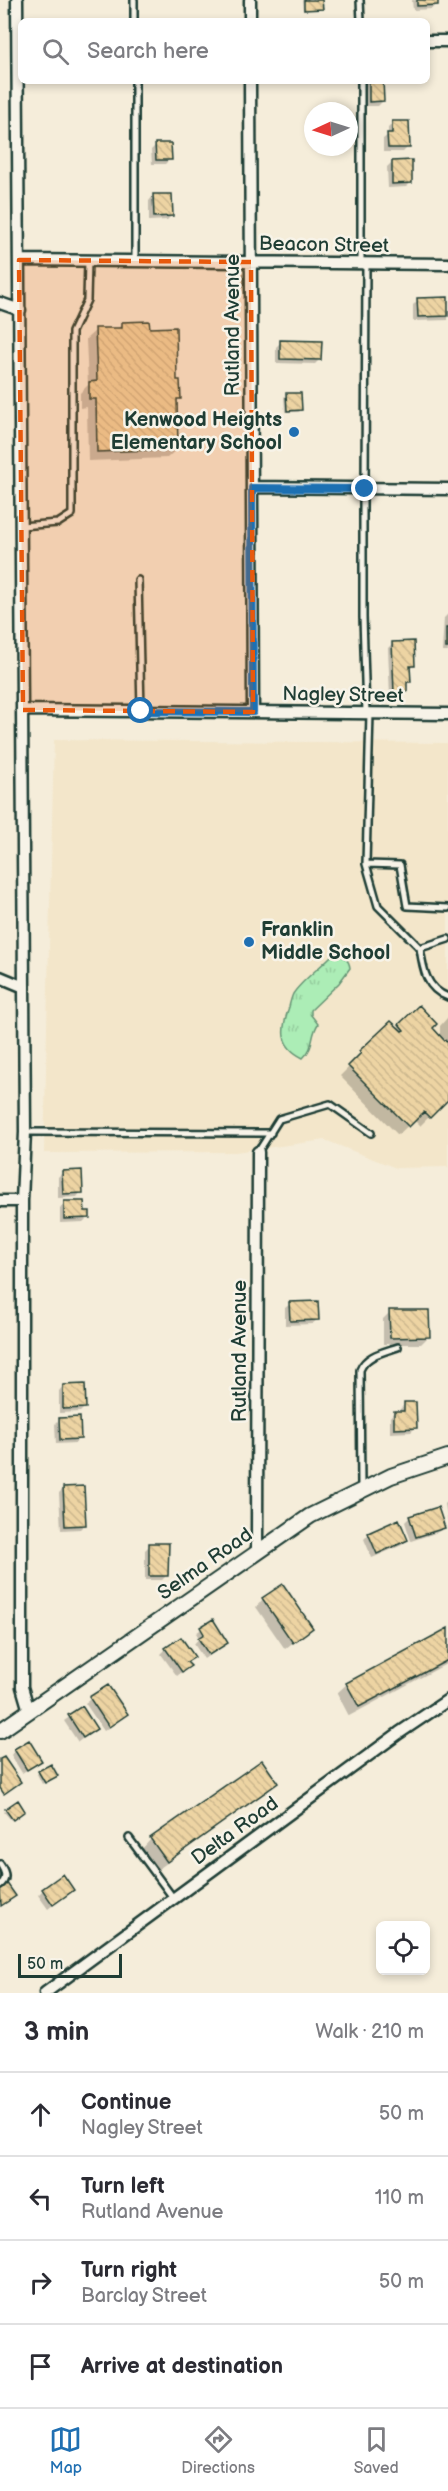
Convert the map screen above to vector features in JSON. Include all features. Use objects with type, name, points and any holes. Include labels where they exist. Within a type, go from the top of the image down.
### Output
[{"type":"street","points":[[18,0],[18,18]]},
{"type":"street","points":[[250,0],[250,18]]},
{"type":"street","points":[[430,41],[448,41]]},
{"type":"street","points":[[18,84],[25,1132],[22,1201],[22,1687],[29,1711]]},
{"type":"street","name":"Rutland Avenue","points":[[250,84],[253,712]]},
{"type":"street","name":"Beacon Street","points":[[19,260],[448,264]]},
{"type":"street","points":[[0,303],[20,310]]},
{"type":"street","points":[[252,488],[448,489]]},
{"type":"street","name":"Nagley Street","points":[[22,710],[448,714]]},
{"type":"street","points":[[0,977],[24,987]]},
{"type":"street","name":"Rutland Avenue","points":[[257,1551],[258,1152]]},
{"type":"street","points":[[0,1201],[22,1201]]},
{"type":"street","name":"Selma Road","points":[[0,1731],[310,1516],[391,1476],[448,1457]]},
{"type":"street","name":"Delta Road","points":[[45,1993],[399,1733],[448,1700]]},
{"type":"lane","points":[[134,0],[134,18]]},
{"type":"lane","points":[[360,0],[361,18]]},
{"type":"lane","points":[[135,84],[135,261]]},
{"type":"lane","points":[[361,84],[363,617],[368,713],[366,864],[378,906],[420,948],[427,980],[432,988],[448,997]]},
{"type":"lane","points":[[21,526],[58,523],[72,514],[72,332],[87,300],[88,261]]},
{"type":"lane","points":[[138,580],[141,711]]},
{"type":"lane","points":[[366,864],[400,865],[407,906],[448,908]]},
{"type":"lane","points":[[420,948],[448,939]]},
{"type":"lane","points":[[258,1152],[279,1119],[330,1104],[371,1133]]},
{"type":"lane","points":[[25,1132],[271,1133]]},
{"type":"lane","points":[[361,1490],[360,1370],[363,1363],[370,1357],[398,1347]]},
{"type":"lane","points":[[129,1838],[174,1899]]},
{"type":"lane","points":[[0,1864],[5,1873],[5,1879],[0,1885]]},
{"type":"highlighted area","points":[[19,260],[251,262],[253,712],[23,710]]},
{"type":"shaded area","name":"Franklin Middle School","points":[[54,740],[448,743],[448,1167],[396,1168],[325,1140],[235,1152],[44,1153]]},
{"type":"green space","points":[[333,954],[344,958],[350,968],[339,983],[311,1010],[311,1015],[318,1024],[311,1046],[303,1058],[286,1043],[284,1023],[286,1015],[292,996],[297,989]]},
{"type":"building","points":[[304,0],[322,0],[323,9],[304,10]]},
{"type":"building","points":[[417,0],[438,0],[438,5],[417,6]]},
{"type":"building","points":[[369,84],[383,84],[384,101],[369,102]]},
{"type":"building","points":[[392,121],[409,121],[410,148],[388,148],[387,133],[392,133]]},
{"type":"building","points":[[155,143],[171,143],[172,160],[156,160]]},
{"type":"building","points":[[412,160],[412,183],[392,184],[392,161]]},
{"type":"building","points":[[153,194],[172,194],[173,216],[154,217]]},
{"type":"building","points":[[448,297],[448,316],[418,317],[417,298]]},
{"type":"building","points":[[149,321],[150,328],[176,327],[177,380],[180,380],[181,399],[177,399],[178,449],[97,452],[96,399],[89,399],[89,382],[97,381],[95,328],[122,328],[122,322]]},
{"type":"building","points":[[280,340],[322,341],[321,360],[280,359]]},
{"type":"building","points":[[286,393],[301,393],[302,410],[287,411]]},
{"type":"building","points":[[446,628],[448,628],[448,648],[446,648]]},
{"type":"building","points":[[414,641],[415,666],[410,666],[411,682],[407,682],[407,692],[394,693],[392,642]]},
{"type":"building","points":[[419,1005],[437,1024],[433,1028],[444,1040],[448,1041],[448,1100],[430,1118],[424,1112],[409,1127],[348,1066],[361,1053],[359,1051],[391,1021],[402,1031],[404,1030],[399,1024]]},
{"type":"building","points":[[82,1170],[83,1193],[63,1194],[62,1171]]},
{"type":"building","points":[[64,1201],[84,1201],[85,1211],[90,1211],[90,1218],[64,1219]]},
{"type":"building","points":[[318,1301],[319,1320],[290,1321],[289,1302]]},
{"type":"building","points":[[389,1310],[429,1310],[430,1337],[390,1338]]},
{"type":"building","points":[[85,1384],[86,1408],[63,1409],[63,1385]]},
{"type":"building","points":[[404,1402],[416,1402],[417,1428],[394,1429],[394,1411],[404,1411]]},
{"type":"building","points":[[80,1417],[81,1439],[60,1440],[59,1418]]},
{"type":"building","points":[[84,1486],[86,1525],[65,1526],[63,1487]]},
{"type":"building","points":[[438,1507],[445,1528],[416,1537],[409,1516]]},
{"type":"building","points":[[399,1519],[408,1540],[377,1554],[368,1533]]},
{"type":"building","points":[[149,1543],[169,1543],[168,1576],[149,1576]]},
{"type":"building","points":[[283,1584],[313,1628],[293,1643],[262,1598]]},
{"type":"building","points":[[213,1619],[228,1643],[209,1655],[198,1638],[204,1634],[200,1627]]},
{"type":"building","points":[[448,1628],[448,1660],[359,1707],[346,1683]]},
{"type":"building","points":[[181,1637],[195,1657],[187,1662],[191,1666],[182,1672],[165,1648]]},
{"type":"building","points":[[108,1685],[128,1714],[109,1727],[89,1697]]},
{"type":"building","points":[[82,1706],[97,1729],[83,1738],[68,1715]]},
{"type":"building","points":[[29,1740],[42,1761],[27,1770],[14,1749]]},
{"type":"building","points":[[4,1757],[21,1782],[4,1794],[0,1788],[0,1759]]},
{"type":"building","points":[[262,1760],[278,1783],[167,1862],[150,1838]]},
{"type":"building","points":[[51,1764],[58,1776],[45,1783],[38,1771]]},
{"type":"building","points":[[18,1800],[25,1811],[13,1820],[5,1809]]},
{"type":"building","points":[[63,1874],[74,1890],[53,1905],[42,1889]]},
{"type":"building","points":[[6,1882],[16,1896],[1,1906],[0,1887]]},
{"type":"place","name":"Kenwood Heights Elementary School","points":[[294,432]]},
{"type":"place","name":"Franklin Middle School","points":[[249,942]]},
{"type":"route","points":[[141,711],[253,712],[252,488],[365,489]]}]
